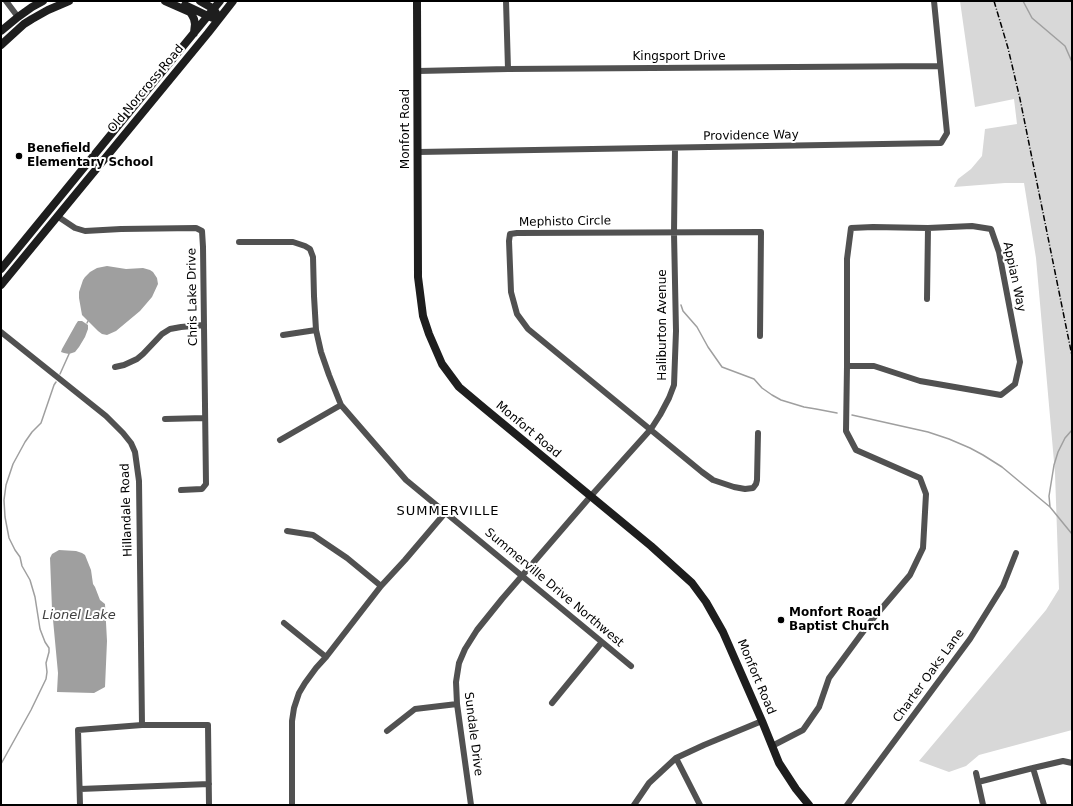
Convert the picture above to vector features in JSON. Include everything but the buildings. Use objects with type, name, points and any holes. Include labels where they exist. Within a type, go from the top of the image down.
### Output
[{"type":"main road","points":[[1,32],[18,17],[43,1]]},
{"type":"main road","points":[[1,45],[28,22],[48,10],[69,1]]},
{"type":"main road","points":[[165,1],[190,12],[195,24],[193,34]]},
{"type":"main road","points":[[178,1],[208,16],[219,19]]},
{"type":"main road","points":[[200,1],[214,9],[219,19]]},
{"type":"main road","name":"Old Norcross Road","points":[[1,269],[220,1]]},
{"type":"main road","name":"Old Norcross Road","points":[[1,285],[233,1]]},
{"type":"main road","name":"Monfort Road","points":[[417,1],[418,277],[423,316],[442,364],[459,387],[516,436],[651,546],[692,582],[706,602],[723,632],[779,763],[796,790],[809,805]]},
{"type":"street","points":[[6,1],[18,17]]},
{"type":"street","points":[[506,1],[508,69]]},
{"type":"street","name":"Providence Way","points":[[418,152],[941,143],[946,134],[934,1]]},
{"type":"street","name":"Kingsport Drive","points":[[418,71],[939,66]]},
{"type":"street","name":"Haliburton Avenue","points":[[590,497],[650,429],[660,415],[674,385],[676,331],[674,232],[675,148]]},
{"type":"street","name":"Chris Lake Drive","points":[[57,216],[75,228],[85,231],[196,228],[202,231],[206,484],[202,489],[181,490]]},
{"type":"street","name":"Appian Way","points":[[772,746],[803,730],[819,707],[829,678],[870,621],[910,575],[923,548],[926,494],[920,478],[889,463],[856,450],[846,431],[847,259],[851,228],[928,228],[972,226],[991,228],[999,252],[1020,362],[1014,384],[1000,395],[920,381],[874,366],[847,366]]},
{"type":"street","points":[[927,299],[928,228]]},
{"type":"street","name":"Mephisto Circle","points":[[758,433],[757,480],[753,488],[749,489],[734,487],[713,480],[702,472],[528,329],[517,314],[511,292],[510,234],[761,232],[760,336]]},
{"type":"street","name":"Summerville Drive Northwest","points":[[239,242],[293,242],[310,249],[313,257],[316,330],[321,352],[341,405],[406,480],[631,666]]},
{"type":"street","points":[[115,367],[137,359],[162,334],[170,329],[204,325]]},
{"type":"street","points":[[283,335],[316,330]]},
{"type":"street","name":"Hillandale Road","points":[[1,332],[106,416],[123,433],[136,452],[139,481],[142,725]]},
{"type":"street","points":[[280,440],[341,405]]},
{"type":"street","points":[[165,419],[205,418]]},
{"type":"street","name":"Sundale Drive","points":[[471,805],[456,704],[456,682],[459,663],[464,649],[477,630],[590,497]]},
{"type":"street","points":[[292,805],[292,721],[294,708],[299,693],[316,668],[381,586],[445,513]]},
{"type":"street","points":[[287,531],[313,535],[347,558],[381,586]]},
{"type":"street","name":"Charter Oaks Lane","points":[[847,805],[970,639],[1003,586],[1016,553]]},
{"type":"street","points":[[284,623],[326,657]]},
{"type":"street","points":[[552,703],[602,642]]},
{"type":"street","points":[[387,731],[416,709],[456,704]]},
{"type":"street","points":[[634,805],[649,783],[676,758],[762,721]]},
{"type":"street","points":[[80,805],[78,730],[142,725],[208,725],[209,805]]},
{"type":"street","points":[[676,758],[700,805]]},
{"type":"street","points":[[978,782],[1063,761],[1072,763]]},
{"type":"street","points":[[1033,768],[1044,805]]},
{"type":"street","points":[[976,773],[984,805]]},
{"type":"street","points":[[80,788],[209,784]]},
{"type":"shaded area","points":[[960,1],[1072,1],[1072,730],[979,755],[966,766],[949,772],[919,761],[1046,610],[1059,589],[1055,473],[1036,258],[1024,183],[954,187],[958,179],[971,169],[982,156],[985,129],[1017,124],[1014,99],[975,107]]},
{"type":"water","points":[[107,266],[126,269],[143,268],[150,270],[157,278],[158,284],[152,297],[140,311],[116,331],[107,335],[98,331],[82,315],[79,292],[83,280],[90,272],[97,268]]},
{"type":"water","points":[[78,321],[82,321],[88,325],[85,337],[75,352],[69,354],[61,352],[62,349]]},
{"type":"water","name":"Lionel Lake","points":[[59,550],[76,551],[85,555],[91,570],[93,584],[100,600],[105,604],[107,641],[105,687],[94,693],[57,692],[58,673],[52,609],[50,558],[52,554]]},
{"type":"waterway","points":[[1023,1],[1032,18],[1065,46],[1072,62]]},
{"type":"waterway","points":[[658,273],[664,276],[667,282]]},
{"type":"waterway","points":[[681,305],[683,311],[697,327],[708,347],[722,367],[754,379],[762,388],[781,400],[804,407],[837,413]]},
{"type":"waterway","points":[[60,374],[69,354]]},
{"type":"waterway","points":[[1,764],[31,710],[46,679],[46,663],[49,652],[49,648],[40,629],[35,597],[30,580],[22,566],[20,557],[9,538],[5,517],[4,500],[6,485],[13,464],[25,442],[41,423],[56,382]]},
{"type":"waterway","points":[[852,415],[928,432],[970,448],[1002,467],[1050,507]]},
{"type":"waterway","points":[[1072,430],[1065,438],[1058,452],[1054,465],[1049,496],[1050,507],[1072,534]]},
{"type":"railway","points":[[994,1],[1008,48],[1020,99],[1072,356]]},
{"type":"place","name":"Benefield Elementary School","points":[[19,156]]},
{"type":"place","name":"Monfort Road Baptist Church","points":[[781,620]]},
{"type":"district","name":"SUMMERVILLE","points":[[448,512]]}]
